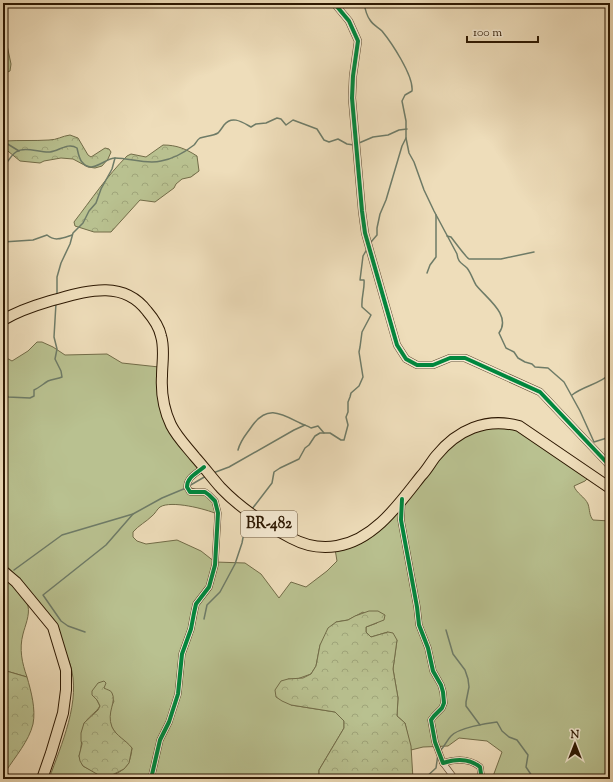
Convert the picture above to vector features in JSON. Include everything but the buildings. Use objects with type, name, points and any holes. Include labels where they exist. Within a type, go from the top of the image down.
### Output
[{"type":"highway","name":"BR-482","points":[[3,320],[25,308],[70,295],[99,290],[124,293],[140,302],[153,319],[161,336],[163,344],[161,385],[168,417],[178,436],[220,487],[243,509],[302,544],[328,548],[344,545],[364,537],[379,525],[422,476],[437,455],[451,441],[471,428],[494,423],[511,424],[527,430],[610,488]]},
{"type":"highway","points":[[3,571],[16,582],[53,627],[66,670],[66,690],[63,713],[42,779]]},
{"type":"street","points":[[334,3],[350,20],[358,41],[352,76],[352,98],[363,218],[366,239],[397,345],[406,359],[417,365],[433,366],[450,358],[465,358],[540,392],[610,466]]},
{"type":"street","points":[[151,779],[160,740],[169,722],[178,694],[182,654],[191,629],[196,604],[209,588],[213,574],[218,513],[215,501],[205,492],[190,492],[186,487],[188,480],[204,467]]},
{"type":"street","points":[[402,499],[401,520],[419,624],[428,648],[434,671],[443,692],[444,703],[442,708],[431,720],[435,742],[443,763],[455,779]]},
{"type":"street","points":[[443,763],[458,760],[470,761],[481,769],[480,779]]},
{"type":"green space","points":[[3,26],[11,64],[10,71],[3,74]]},
{"type":"green space","points":[[70,135],[78,138],[88,155],[91,157],[105,148],[109,149],[111,152],[108,159],[102,166],[95,168],[88,167],[73,159],[61,158],[40,163],[20,161],[3,147],[3,143],[5,141],[52,140]]},
{"type":"green space","points":[[163,145],[181,148],[197,156],[199,171],[191,177],[182,179],[174,188],[155,202],[140,200],[111,232],[94,232],[75,226],[74,222],[106,180],[127,156],[131,154],[146,157]]},
{"type":"green space","points":[[37,342],[42,342],[65,355],[107,354],[122,363],[159,367],[159,394],[200,468],[190,476],[188,487],[210,494],[217,514],[188,506],[172,504],[165,505],[160,507],[133,532],[133,537],[137,541],[146,544],[177,540],[201,551],[215,562],[245,563],[261,574],[279,598],[291,582],[306,587],[327,571],[337,561],[335,549],[355,546],[374,535],[394,514],[436,456],[478,428],[509,428],[518,431],[591,475],[585,481],[574,486],[587,502],[593,520],[610,521],[610,779],[492,779],[502,752],[487,741],[459,738],[448,746],[423,747],[411,750],[405,723],[397,716],[398,698],[393,669],[397,640],[388,632],[371,637],[366,632],[366,627],[377,623],[363,612],[348,620],[336,622],[320,645],[316,666],[311,674],[297,679],[288,679],[291,705],[335,712],[344,721],[344,728],[319,770],[319,779],[49,779],[64,737],[72,707],[73,678],[64,648],[56,634],[22,583],[3,563],[3,356],[12,361],[28,351]],"holes":[[[104,688],[114,701],[109,713],[110,724],[116,733],[132,748],[130,760],[125,768],[106,778],[83,766],[79,756],[84,725],[100,706],[92,695]]]},
{"type":"green space","points":[[3,574],[21,594],[28,606],[28,617],[21,645],[22,661],[27,677],[3,670]]},
{"type":"green space","points":[[369,611],[378,611],[385,615],[384,620],[366,627],[366,632],[371,637],[388,632],[393,633],[397,640],[393,669],[398,698],[397,716],[405,723],[411,746],[413,779],[319,779],[319,770],[344,728],[344,721],[335,712],[291,705],[282,701],[276,697],[275,690],[281,681],[303,678],[311,674],[316,666],[320,645],[328,628],[336,622],[348,620]]},
{"type":"green space","points":[[3,670],[27,677],[33,706],[34,718],[31,730],[25,743],[6,771],[13,779],[3,779]]},
{"type":"green space","points":[[104,681],[106,683],[104,688],[111,691],[113,696],[110,717],[112,727],[116,733],[132,748],[129,763],[124,769],[106,778],[83,766],[79,756],[82,744],[81,733],[84,723],[98,710],[100,706],[92,695],[92,691],[98,683]]},
{"type":"waterway","points":[[364,3],[369,18],[391,43],[406,68],[412,85],[412,91],[405,95],[402,101],[406,121],[406,138],[409,153],[414,162],[424,190],[457,254],[459,261],[467,268],[476,285],[500,313],[502,326],[499,333],[506,348],[514,352],[518,358],[532,364],[535,367],[548,368],[564,382],[580,411],[594,442],[610,437]]},
{"type":"waterway","points":[[3,166],[16,152],[20,150],[50,152],[67,146],[74,146],[77,148],[81,161],[86,166],[90,167],[115,158],[144,162],[161,161],[183,153],[194,145],[200,138],[218,133],[230,120],[237,120],[251,127],[277,118],[281,119],[286,125],[293,120],[317,129],[324,140],[329,142],[338,139],[347,144],[354,145]]},
{"type":"waterway","points":[[359,143],[373,137],[388,135],[399,130],[407,129]]},
{"type":"waterway","points":[[371,242],[377,235],[380,214],[406,138]]},
{"type":"waterway","points":[[3,139],[6,143],[19,151]]},
{"type":"waterway","points":[[57,295],[57,277],[73,233],[83,223],[89,211],[96,203],[101,189],[112,169],[115,158]]},
{"type":"waterway","points":[[427,273],[430,265],[436,257],[436,215]]},
{"type":"waterway","points":[[3,242],[33,240],[47,235],[56,239],[72,235]]},
{"type":"waterway","points":[[447,236],[451,237],[469,259],[501,259],[534,252]]},
{"type":"waterway","points":[[252,509],[272,483],[274,472],[299,459],[305,448],[315,436],[320,433],[330,433],[341,440],[344,440],[348,425],[346,417],[348,412],[348,402],[351,393],[359,386],[363,377],[359,352],[362,332],[371,315],[362,307],[364,280],[360,280],[363,256],[367,249]]},
{"type":"waterway","points":[[3,389],[8,397],[30,398],[34,396],[34,390],[48,381],[62,377],[61,371],[55,359],[57,349],[54,337],[56,303]]},
{"type":"waterway","points":[[572,395],[610,374]]},
{"type":"waterway","points":[[238,450],[242,440],[252,426],[263,415],[269,413],[286,416],[311,428],[318,426],[324,433]]},
{"type":"waterway","points":[[213,473],[229,467],[305,425]]},
{"type":"waterway","points":[[189,486],[206,476]]},
{"type":"waterway","points":[[14,570],[62,535],[133,514],[162,498],[186,488]]},
{"type":"waterway","points":[[85,632],[68,626],[61,621],[43,595],[106,545],[133,514]]},
{"type":"waterway","points":[[204,619],[207,605],[220,592],[235,564],[242,543],[247,516]]},
{"type":"waterway","points":[[446,630],[453,654],[465,670],[468,679],[469,687],[466,706],[480,725]]},
{"type":"waterway","points":[[440,751],[455,733],[473,726],[497,722],[502,731],[509,737],[517,740],[528,755],[526,767],[534,779]]},
{"type":"waterway","points":[[424,779],[436,768],[438,754]]},
{"type":"cycle path","points":[[334,3],[349,21],[358,41],[353,76],[352,98],[362,211],[365,233],[397,345],[406,359],[417,365],[433,365],[450,358],[465,358],[540,392],[610,466]]},
{"type":"cycle path","points":[[151,779],[160,740],[169,722],[178,694],[182,654],[191,629],[196,604],[209,587],[215,565],[218,513],[215,501],[205,492],[190,492],[187,487],[189,480],[204,467]]},
{"type":"cycle path","points":[[402,499],[401,520],[419,625],[428,648],[433,671],[441,685],[443,692],[444,703],[442,708],[431,720],[435,742],[443,763],[462,760],[476,764],[480,767],[480,779]]}]
